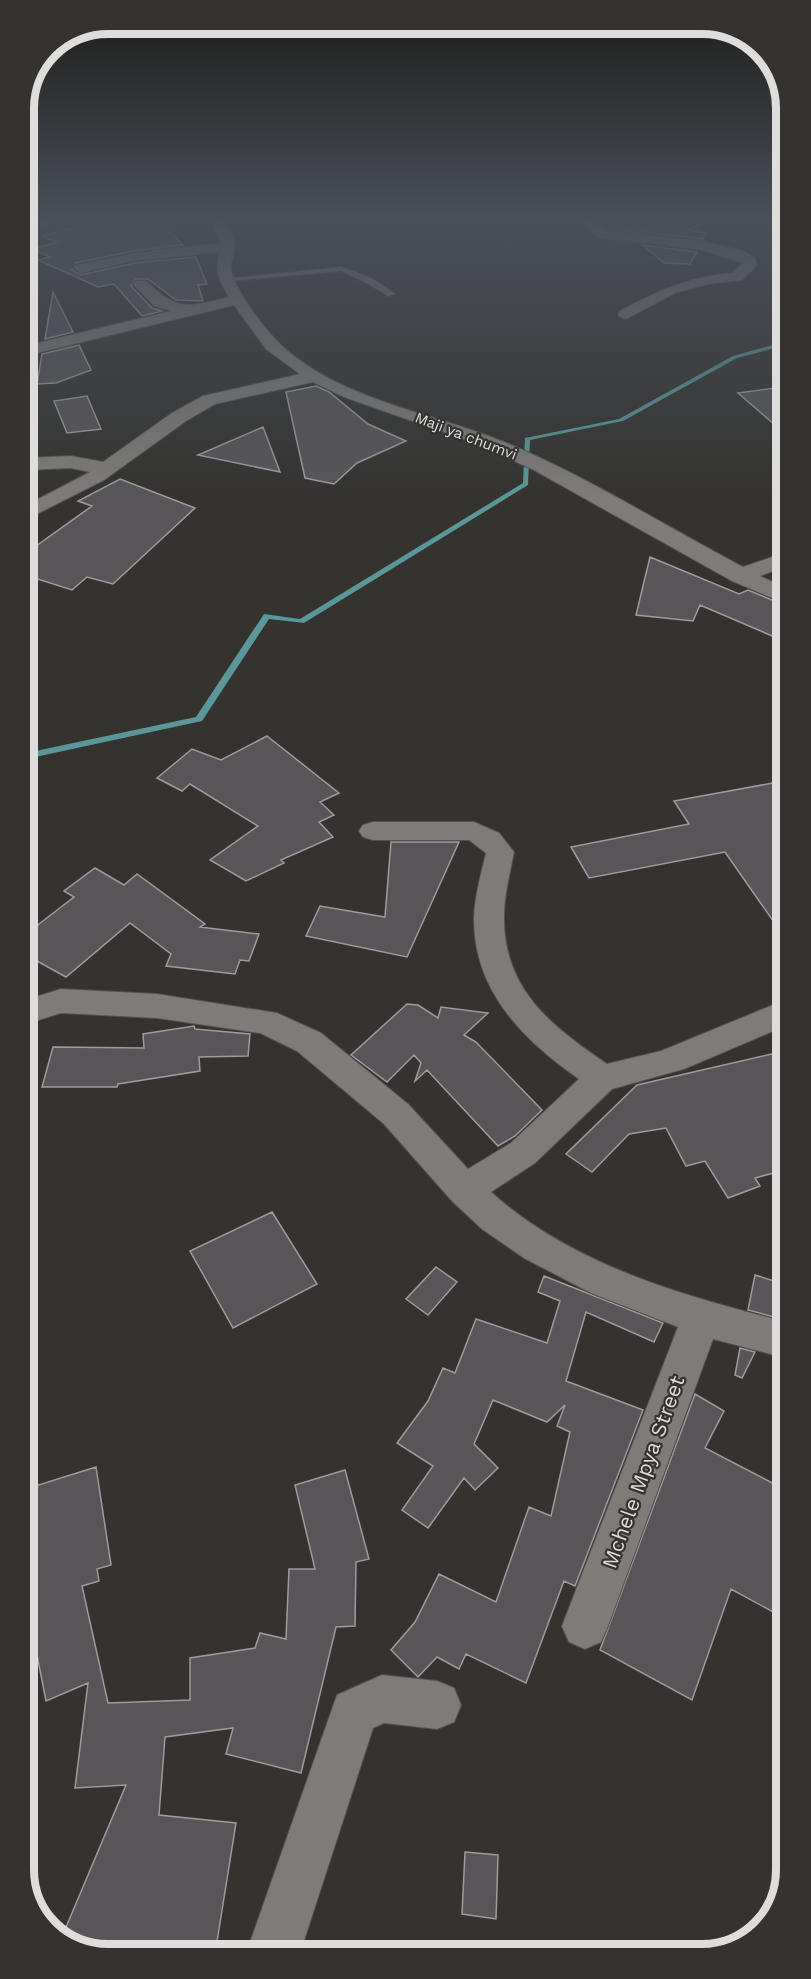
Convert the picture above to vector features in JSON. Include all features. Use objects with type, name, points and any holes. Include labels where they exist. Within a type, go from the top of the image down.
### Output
[{"type":"street","points":[[35,349],[171,314]]},
{"type":"street","name":"Maji ya chumvi","points":[[250,314],[272,345],[315,376],[413,416],[502,448],[630,513],[740,576],[776,592]]},
{"type":"street","points":[[35,509],[108,469],[179,417],[209,400],[315,376]]},
{"type":"street","points":[[35,464],[71,462],[108,469]]},
{"type":"street","points":[[740,576],[776,562]]},
{"type":"street","points":[[373,831],[474,831],[489,839],[500,852],[489,915],[489,937],[493,965],[506,993],[530,1022],[558,1048],[602,1078]]},
{"type":"street","points":[[34,1009],[61,1000],[157,1006],[266,1022],[309,1042],[396,1114],[465,1190],[495,1218],[537,1247],[604,1281],[701,1318],[776,1337]]},
{"type":"street","points":[[465,1190],[523,1153],[602,1078],[629,1075],[776,1016]]},
{"type":"street","name":"Mchele Mpya Street","points":[[585,1626],[701,1318]]},
{"type":"street","points":[[276,1944],[354,1712],[382,1699],[436,1705]]},
{"type":"building","points":[[49,314],[64,314],[73,332],[45,339]]},
{"type":"building","points":[[79,345],[91,370],[56,383],[37,384],[42,354]]},
{"type":"building","points":[[316,386],[329,392],[368,424],[406,441],[357,463],[334,484],[305,478],[286,392]]},
{"type":"building","points":[[776,388],[776,426],[738,393]]},
{"type":"building","points":[[87,396],[101,429],[67,433],[54,401]]},
{"type":"building","points":[[263,427],[280,472],[198,455]]},
{"type":"building","points":[[120,479],[195,508],[113,584],[87,577],[72,590],[35,578],[35,547],[92,506],[78,501]]},
{"type":"building","points":[[650,557],[739,594],[748,590],[776,602],[776,638],[700,605],[693,621],[636,615]]},
{"type":"building","points":[[267,736],[339,793],[320,802],[334,815],[319,822],[333,837],[281,860],[284,863],[246,881],[210,860],[258,826],[190,784],[182,791],[157,778],[192,749],[221,760]]},
{"type":"building","points":[[776,782],[776,925],[725,852],[589,878],[571,847],[689,824],[674,801]]},
{"type":"building","points":[[391,842],[459,842],[407,957],[306,936],[320,906],[385,917]]},
{"type":"building","points":[[95,868],[124,885],[137,874],[205,924],[200,927],[259,934],[249,961],[240,960],[235,974],[166,966],[171,954],[130,923],[66,977],[35,960],[35,927],[74,897],[64,891]]},
{"type":"building","points":[[407,1004],[418,1005],[438,1018],[441,1007],[488,1013],[464,1035],[476,1042],[542,1110],[515,1136],[498,1146],[427,1070],[415,1081],[421,1063],[414,1055],[387,1082],[351,1055]]},
{"type":"building","points":[[194,1026],[195,1029],[250,1034],[248,1056],[199,1057],[200,1071],[118,1084],[117,1087],[42,1087],[53,1047],[144,1048],[143,1034]]},
{"type":"building","points":[[776,1053],[776,1172],[755,1178],[760,1186],[728,1198],[705,1161],[686,1166],[666,1128],[629,1134],[592,1172],[566,1154],[637,1085]]},
{"type":"building","points":[[272,1212],[317,1284],[233,1328],[190,1251]]},
{"type":"building","points":[[436,1267],[457,1282],[428,1315],[406,1299]]},
{"type":"building","points":[[755,1275],[776,1282],[774,1317],[748,1310]]},
{"type":"building","points":[[544,1276],[663,1323],[654,1342],[586,1312],[566,1381],[643,1410],[575,1586],[564,1581],[526,1683],[466,1654],[459,1669],[437,1657],[418,1677],[391,1650],[415,1622],[439,1574],[496,1602],[529,1507],[551,1516],[570,1432],[557,1426],[565,1405],[547,1422],[493,1400],[474,1444],[498,1468],[475,1490],[464,1478],[428,1528],[402,1510],[433,1466],[397,1443],[428,1401],[443,1368],[455,1373],[476,1319],[547,1343],[560,1301],[538,1292]]},
{"type":"building","points":[[740,1348],[755,1352],[742,1378],[735,1375]]},
{"type":"building","points":[[695,1394],[724,1411],[705,1448],[776,1485],[776,1614],[731,1589],[692,1700],[600,1650]]},
{"type":"building","points":[[96,1467],[111,1565],[97,1569],[99,1581],[82,1586],[108,1703],[190,1700],[190,1658],[255,1648],[260,1633],[286,1639],[289,1569],[315,1569],[295,1485],[345,1470],[369,1559],[356,1562],[355,1626],[336,1627],[301,1773],[226,1754],[233,1728],[165,1737],[159,1815],[236,1823],[217,1944],[104,1944],[85,1941],[65,1930],[126,1785],[75,1788],[88,1683],[46,1701],[34,1640],[34,1486]]},
{"type":"building","points":[[465,1852],[498,1855],[496,1919],[462,1914]]},
{"type":"waterway","points":[[35,754],[199,719],[267,616],[301,621],[526,484],[527,439],[621,420],[735,357],[776,346]]}]
